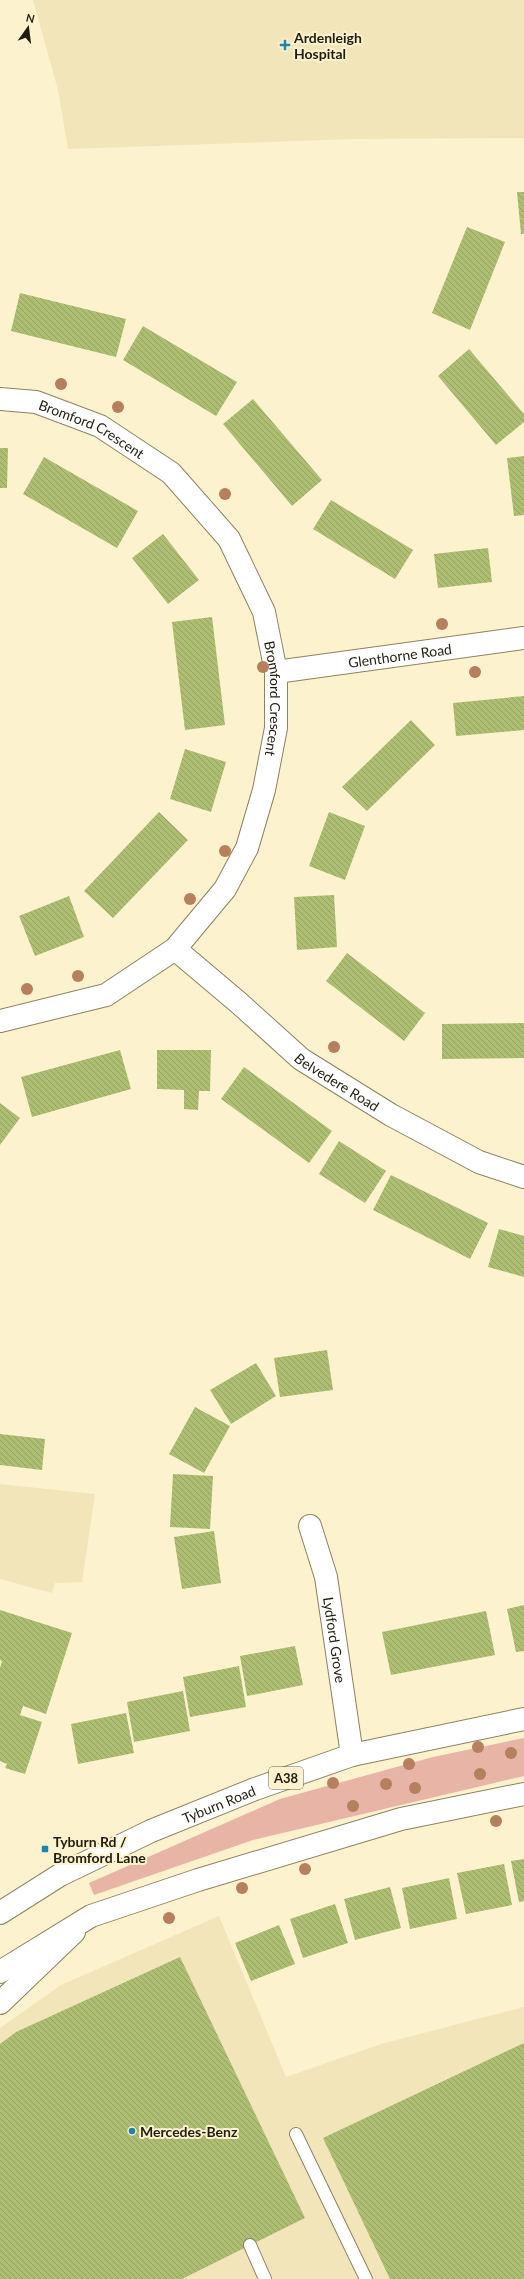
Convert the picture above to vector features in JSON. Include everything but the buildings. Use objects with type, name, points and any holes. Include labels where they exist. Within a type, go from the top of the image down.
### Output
[{"type":"main road","name":"Bromford Crescent","points":[[0,398],[36,402],[100,426],[171,473],[230,539],[264,612],[276,672],[276,728],[264,790],[247,848],[225,889],[175,950],[106,995],[0,1021]]},
{"type":"main road","name":"Glenthorne Road","points":[[276,672],[524,638]]},
{"type":"main road","name":"Belvedere Road","points":[[175,950],[239,1003],[301,1059],[391,1115],[479,1162],[524,1177]]},
{"type":"main road","name":"Lydford Grove","points":[[310,1526],[326,1577],[352,1755]]},
{"type":"main road","name":"Tyburn Road","points":[[0,1913],[60,1875],[151,1831],[255,1789],[352,1755],[524,1719]]},
{"type":"main road","points":[[0,1972],[91,1916],[198,1880],[401,1819],[524,1794]]},
{"type":"main road","points":[[0,2003],[91,1916]]},
{"type":"lane","points":[[296,2134],[366,2279]]},
{"type":"lane","points":[[250,2245],[264,2279]]},
{"type":"shaded area","name":"Ardenleigh Hospital","points":[[33,0],[524,0],[524,138],[354,139],[68,149],[58,90]]},
{"type":"shaded area","points":[[0,1484],[95,1494],[82,1582],[55,1583],[52,1593],[0,1579]]},
{"type":"shaded area","points":[[524,1738],[524,1776],[253,1840],[94,1895],[89,1883],[280,1799],[433,1757]]},
{"type":"shaded area","points":[[219,1916],[286,2077],[381,2044],[524,2007],[524,2279],[0,2279],[0,2028],[61,1985]]},
{"type":"place","name":"Ardenleigh Hospital","points":[[285,45]]},
{"type":"place","name":"Tyburn Rd / Bromford Lane","points":[[45,1849]]},
{"type":"place","name":"Mercedes-Benz","points":[[132,2131]]}]
